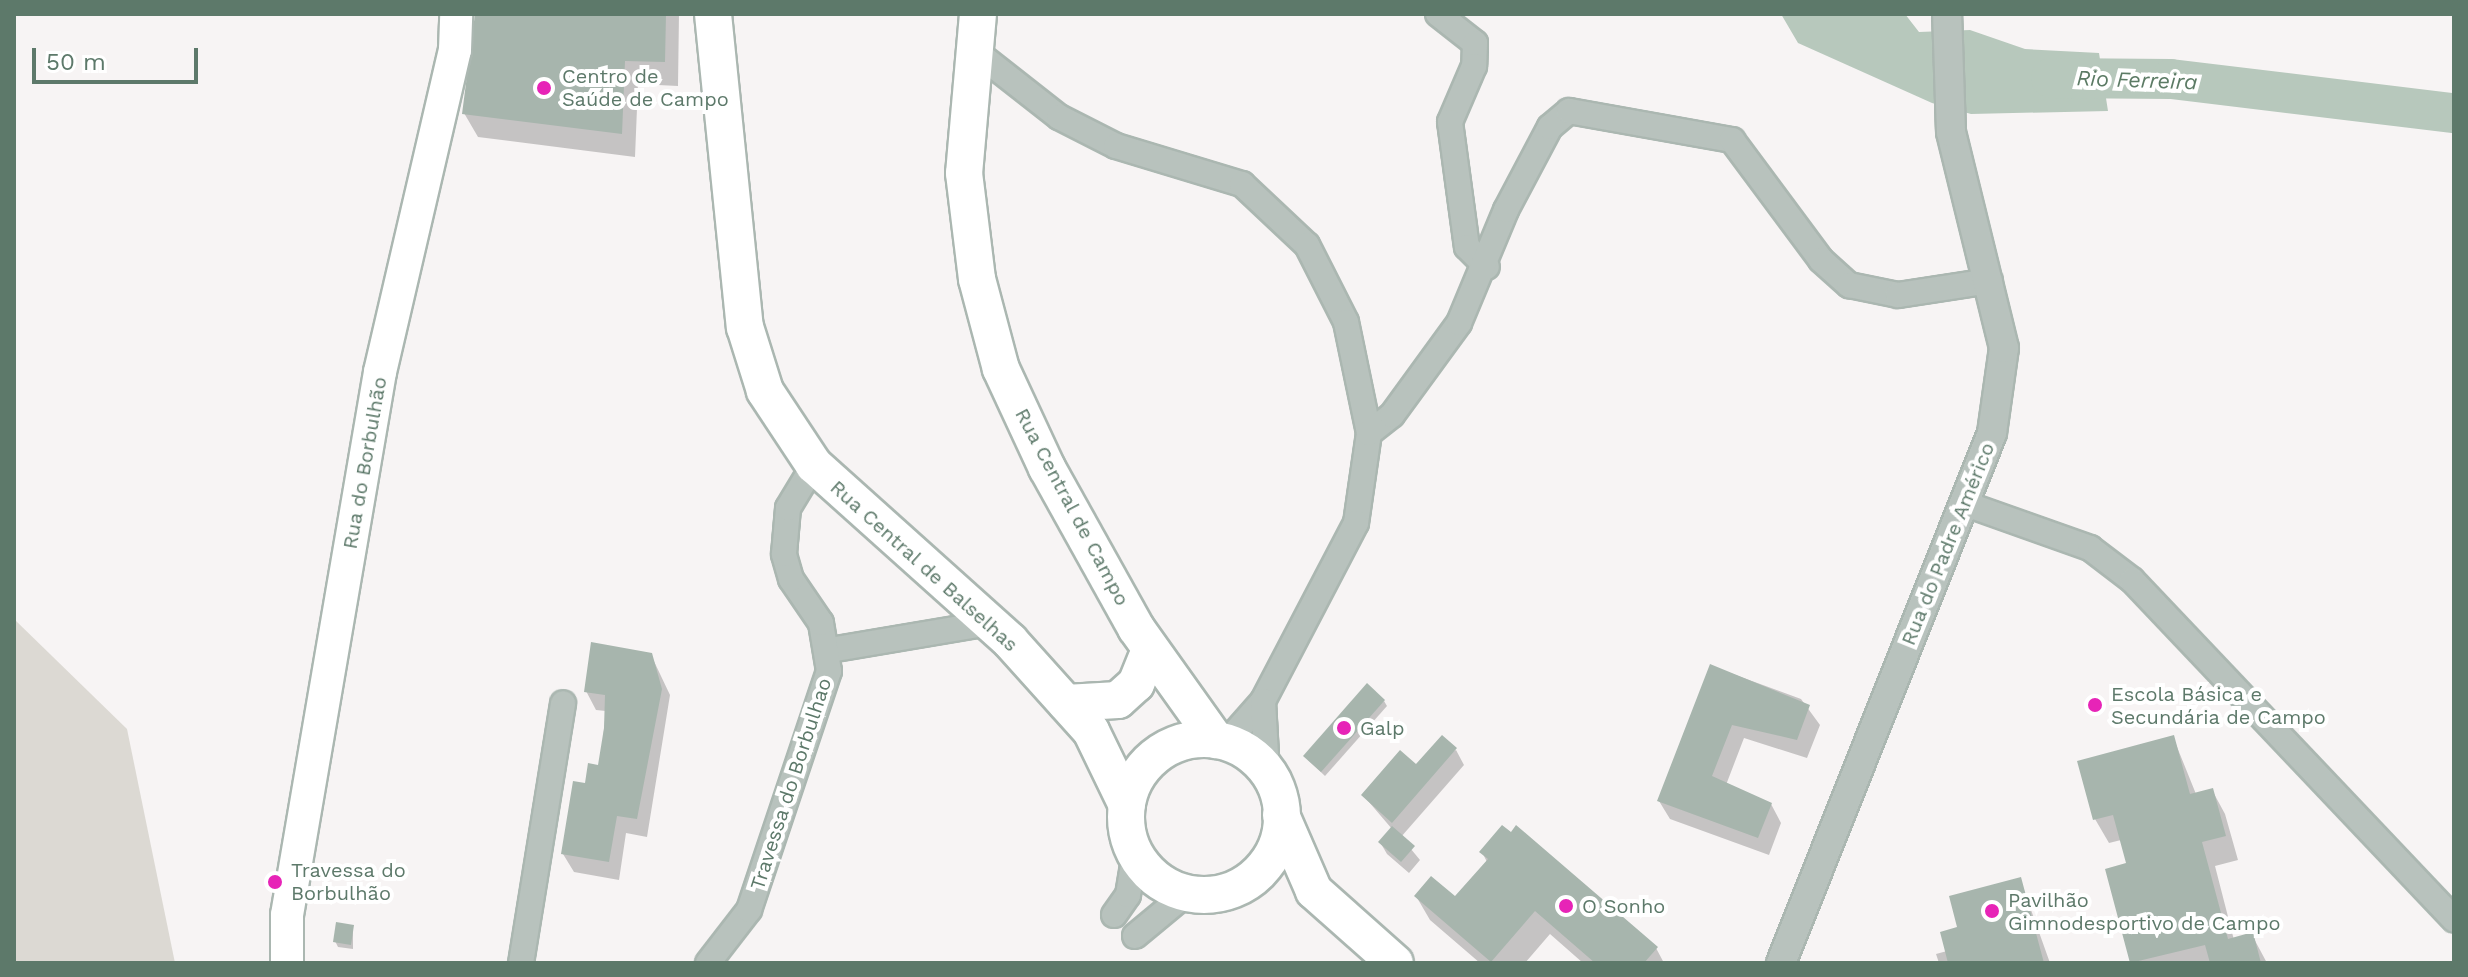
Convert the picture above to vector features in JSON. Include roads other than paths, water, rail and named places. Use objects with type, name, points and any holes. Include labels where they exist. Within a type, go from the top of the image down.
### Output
[{"type":"main road","name":"Rua do Borbulhão","points":[[287,963],[287,915],[380,372],[455,50],[456,14]]},
{"type":"main road","name":"Rua Central de Balselhas","points":[[713,14],[745,327],[765,391],[814,465],[990,623],[1091,731],[1127,805]]},
{"type":"main road","name":"Rua Central de Campo","points":[[974,31],[967,213],[1001,369],[1141,644],[1161,696],[1162,751]]},
{"type":"main road","points":[[1066,703],[1118,700],[1136,684],[1141,644]]},
{"type":"main road","name":"Rua Central de Campo","points":[[1141,644],[1221,741]]},
{"type":"main road","name":"Rua Central de Balselhas","points":[[1091,731],[1162,751]]},
{"type":"main road","points":[[1314,891],[1241,886],[1187,893],[1162,883],[1135,853],[1127,805],[1137,776],[1162,751],[1221,741],[1267,772],[1281,815],[1314,891],[1395,963]]},
{"type":"main road","points":[[1241,886],[1271,856],[1281,815]]},
{"type":"main road","points":[[287,915],[306,963]]},
{"type":"street","points":[[1438,14],[1475,43],[1474,66],[1450,122],[1467,247],[1487,267]]},
{"type":"street","name":"Rua do Padre Américo","points":[[1786,961],[1992,433],[2004,348],[1951,132],[1947,14]]},
{"type":"street","points":[[974,31],[1088,132],[1242,184],[1307,245],[1346,322],[1369,433],[1356,523],[1263,701],[1221,741]]},
{"type":"street","points":[[1369,433],[1392,415],[1459,323],[1487,267],[1506,210],[1550,127],[1569,111],[1732,140],[1821,260],[1849,285],[1898,295],[1990,281]]},
{"type":"street","name":"Travessa do Borbulhao","points":[[708,963],[749,910],[830,650],[784,554],[788,508],[814,465]]},
{"type":"street","points":[[1963,503],[2090,548],[2132,580],[2454,919]]},
{"type":"street","points":[[830,650],[990,623]]},
{"type":"street","points":[[1263,701],[1267,772]]},
{"type":"street","points":[[521,963],[563,703]]},
{"type":"street","points":[[1114,915],[1128,895],[1135,853]]},
{"type":"street","points":[[1135,936],[1187,893]]},
{"type":"waterway","name":"Rio Ferreira","points":[[2051,78],[2171,79],[2454,113]]},
{"type":"place","name":"Centro de Saúde de Campo","points":[[544,88]]},
{"type":"place","name":"Escola Básica e Secundária de Campo","points":[[2095,705]]},
{"type":"place","name":"Galp","points":[[1344,728]]},
{"type":"place","name":"Travessa do Borbulhão","points":[[275,882]]},
{"type":"place","name":"O Sonho","points":[[1566,906]]},
{"type":"place","name":"Pavilhão Gimnodesportivo de Campo","points":[[1992,911]]}]
